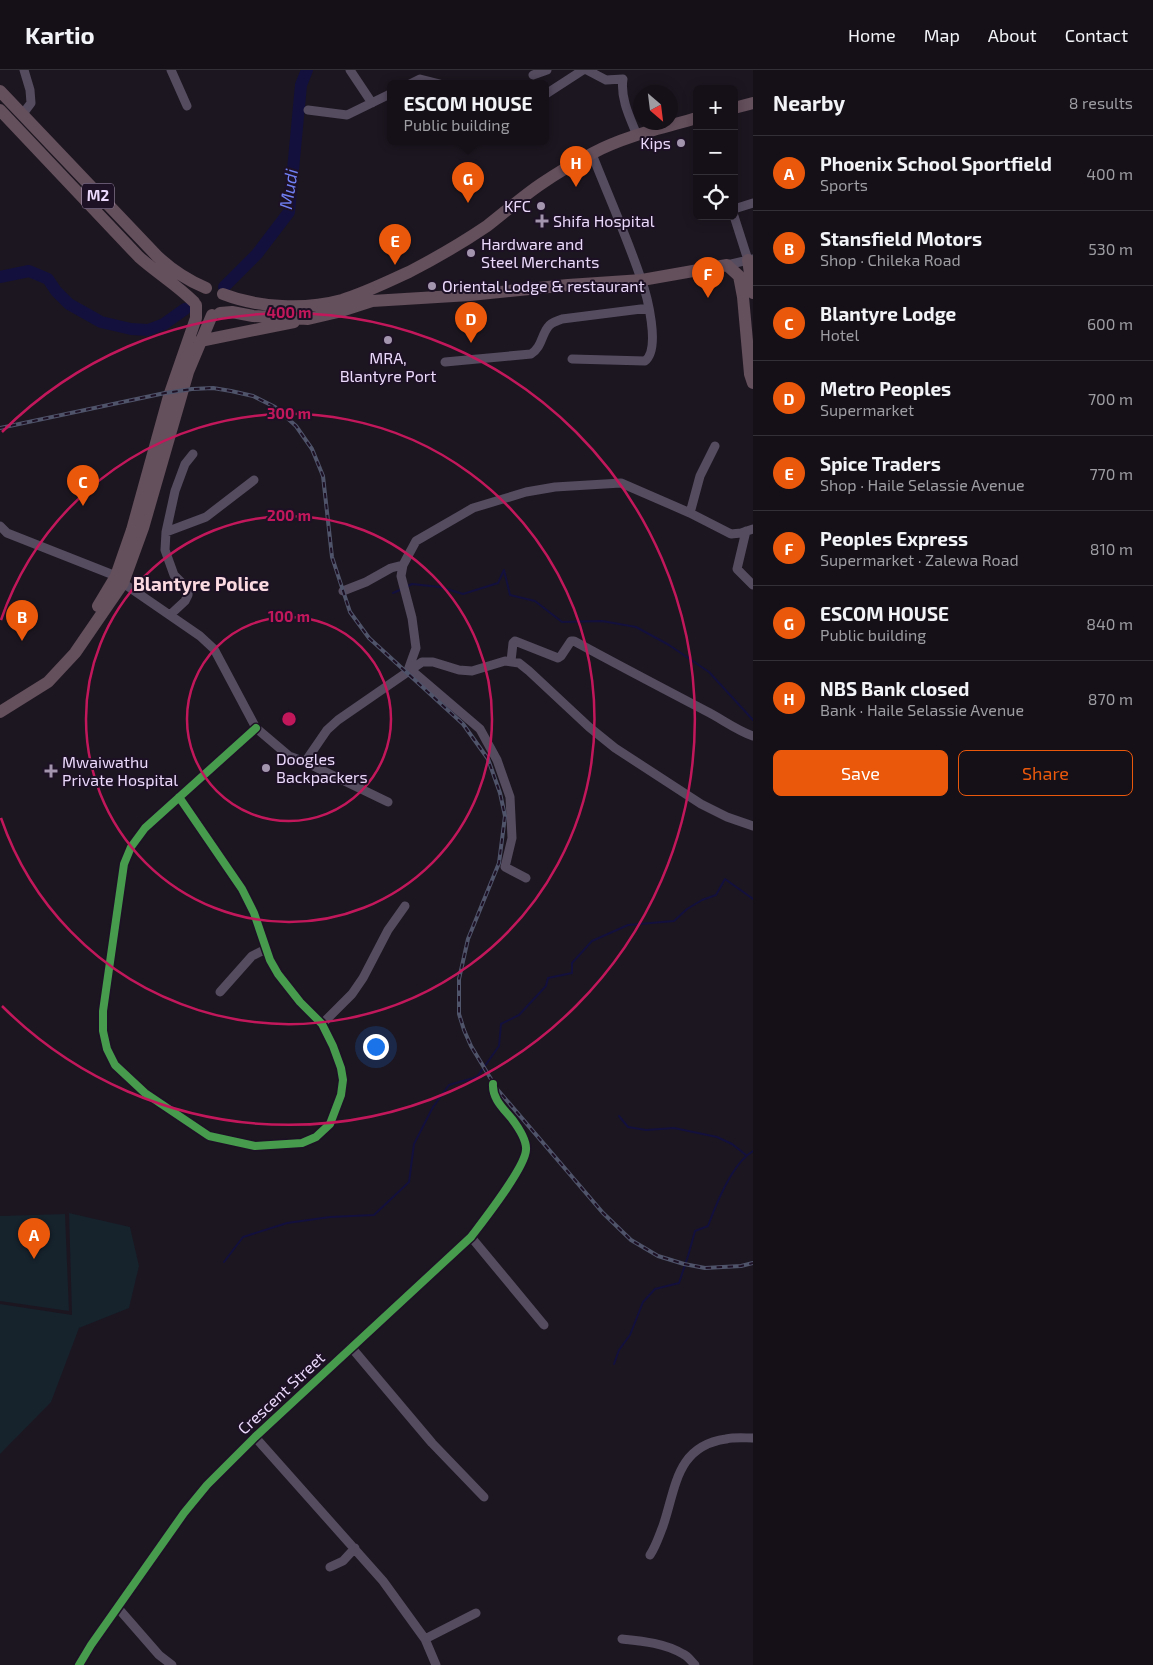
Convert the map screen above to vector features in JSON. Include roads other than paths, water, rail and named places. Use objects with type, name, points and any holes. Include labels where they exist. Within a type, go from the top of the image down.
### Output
[{"type":"highway","name":"M2","points":[[0,91],[170,269],[206,288]]},
{"type":"highway","points":[[738,107],[753,102]]},
{"type":"highway","name":"M2","points":[[0,110],[139,257],[164,278],[184,291],[195,304]]},
{"type":"highway","points":[[0,706],[33,686],[74,648],[120,579],[172,388],[196,318],[195,304],[197,293],[206,288],[235,299],[276,306],[297,306],[330,302],[366,291],[438,257],[486,226],[542,184],[592,154],[637,135],[693,119]]},
{"type":"highway","points":[[751,260],[753,293]]},
{"type":"highway","points":[[200,341],[308,319],[372,301],[642,280],[727,265],[739,276],[743,296],[750,374],[753,383]]},
{"type":"highway","points":[[0,712],[48,682],[75,654],[120,579],[143,528],[188,372],[200,341],[216,314],[223,311],[226,304],[223,294]]},
{"type":"highway","points":[[195,304],[202,311],[216,314],[232,312],[263,317],[308,319]]},
{"type":"street","points":[[22,115],[31,103],[30,90],[24,70]]},
{"type":"street","points":[[172,70],[187,106]]},
{"type":"street","points":[[350,70],[372,103]]},
{"type":"street","points":[[533,75],[547,70]]},
{"type":"street","points":[[549,92],[583,70]]},
{"type":"street","points":[[587,70],[606,80],[623,79],[621,88],[637,135]]},
{"type":"street","points":[[308,110],[347,115],[387,96]]},
{"type":"street","points":[[572,359],[645,360],[651,352],[652,333],[649,308],[642,280],[592,154]]},
{"type":"street","points":[[738,208],[753,203]]},
{"type":"street","points":[[727,265],[751,260],[736,220]]},
{"type":"street","points":[[445,362],[531,354],[537,350],[548,327],[562,319],[649,308]]},
{"type":"street","points":[[690,513],[700,476],[715,446]]},
{"type":"street","points":[[171,614],[185,601],[188,595],[188,588],[174,575],[165,550],[166,532],[175,491],[184,464],[193,454]]},
{"type":"street","points":[[166,532],[206,516],[254,480]]},
{"type":"street","points":[[409,671],[416,648],[412,618],[402,576],[404,565],[416,541],[473,508],[555,487],[621,483],[690,513],[731,534],[749,530]]},
{"type":"street","points":[[0,526],[7,533],[120,579],[171,614],[214,649],[256,728],[289,756],[388,802]]},
{"type":"street","points":[[749,530],[737,568],[753,585]]},
{"type":"street","points":[[343,591],[366,582],[391,568],[404,565]]},
{"type":"street","points":[[511,661],[513,643],[515,642],[558,658],[571,641],[574,641],[726,721],[742,732],[753,736]]},
{"type":"street","points":[[305,762],[327,730],[338,720],[422,662],[433,662],[459,670],[472,671],[511,661],[519,663],[529,671],[583,722],[615,748],[701,804],[727,817],[753,826]]},
{"type":"street","points":[[409,671],[480,729],[497,760],[510,797],[512,838],[505,867],[526,878]]},
{"type":"street","points":[[178,797],[242,889],[254,913],[270,960],[278,974],[300,1002],[322,1024],[341,1068],[344,1080],[341,1095],[330,1124],[316,1136],[302,1143],[255,1146],[209,1136],[145,1093],[115,1065],[107,1049],[103,1031],[103,1011],[124,864],[131,847],[145,828],[178,797],[256,728]]},
{"type":"street","points":[[322,1024],[358,986],[388,930],[405,906]]},
{"type":"street","points":[[220,992],[252,956],[266,949]]},
{"type":"street","name":"Crescent Street","points":[[79,1665],[184,1513],[201,1492],[255,1436],[471,1237],[499,1200],[524,1161],[527,1149],[521,1132],[500,1106],[492,1090],[493,1084]]},
{"type":"street","points":[[471,1237],[544,1325]]},
{"type":"street","points":[[351,1347],[432,1443],[484,1497]]},
{"type":"street","points":[[255,1436],[383,1581],[425,1639],[436,1665]]},
{"type":"street","points":[[650,1554],[656,1544],[684,1462],[695,1451],[714,1442],[726,1439],[753,1438]]},
{"type":"street","points":[[330,1568],[343,1560],[355,1548]]},
{"type":"street","points":[[118,1608],[159,1655],[172,1665]]},
{"type":"street","points":[[425,1639],[476,1613]]},
{"type":"street","points":[[622,1639],[648,1642],[675,1650],[685,1654],[695,1665]]},
{"type":"waterway","name":"Mudi","points":[[224,287],[257,254],[289,212],[301,85],[307,70]]},
{"type":"waterway","name":"Mudi","points":[[0,277],[29,271],[48,279],[56,291],[69,304],[101,322],[131,329],[148,330],[164,324],[185,309]]},
{"type":"waterway","points":[[406,587],[412,584],[440,587],[463,594],[498,583],[504,570],[510,595],[535,601],[562,622],[602,621],[636,627],[669,645],[709,672],[753,720]]},
{"type":"waterway","points":[[393,593],[402,589]]},
{"type":"waterway","points":[[224,1262],[243,1237],[287,1223],[330,1217],[374,1215],[409,1182],[414,1144],[433,1107],[449,1085],[477,1077],[499,1046],[501,1024],[519,1015],[546,986],[548,978],[572,973],[572,963],[592,941],[628,925],[674,921],[687,909],[702,900],[716,895],[725,879],[753,899]]},
{"type":"waterway","points":[[619,1116],[628,1127],[646,1130],[674,1128],[717,1137],[732,1144],[746,1155]]},
{"type":"waterway","points":[[614,1364],[619,1350],[630,1335],[643,1302],[655,1289],[679,1283],[695,1231],[708,1226],[720,1196],[732,1174],[745,1157],[753,1151]]},
{"type":"railway","points":[[0,428],[165,393],[213,388],[253,396],[275,407],[296,426],[312,449],[323,476],[332,557],[350,612],[369,638],[463,724],[488,759],[500,793],[505,816],[499,863],[468,939],[459,979],[459,1014],[471,1046],[497,1089],[603,1213],[631,1240],[658,1256],[705,1268],[741,1266],[753,1263]]},
{"type":"place","name":"Kips","points":[[681,143]]},
{"type":"place","name":"NBS Bank closed","points":[[576,187]]},
{"type":"place","name":"ESCOM HOUSE","points":[[468,203]]},
{"type":"place","name":"KFC","points":[[541,206]]},
{"type":"place","name":"Shifa Hospital","points":[[542,221]]},
{"type":"place","name":"Hardware and Steel Merchants","points":[[471,253]]},
{"type":"place","name":"Spice Traders","points":[[395,265]]},
{"type":"place","name":"Oriental Lodge & restaurant","points":[[432,286]]},
{"type":"place","name":"Peoples Express","points":[[708,298]]},
{"type":"place","name":"MRA, Blantyre Port","points":[[388,340]]},
{"type":"place","name":"Metro Peoples","points":[[471,343]]},
{"type":"place","name":"Blantyre Lodge","points":[[83,506]]},
{"type":"place","name":"Stansfield Motors","points":[[22,641]]},
{"type":"place","name":"Doogles Backpackers","points":[[266,768]]},
{"type":"place","name":"Mwaiwathu Private Hospital","points":[[51,771]]},
{"type":"place","name":"Phoenix School Sportfield","points":[[34,1259]]},
{"type":"district","name":"Blantyre Police","points":[[201,584]]}]
